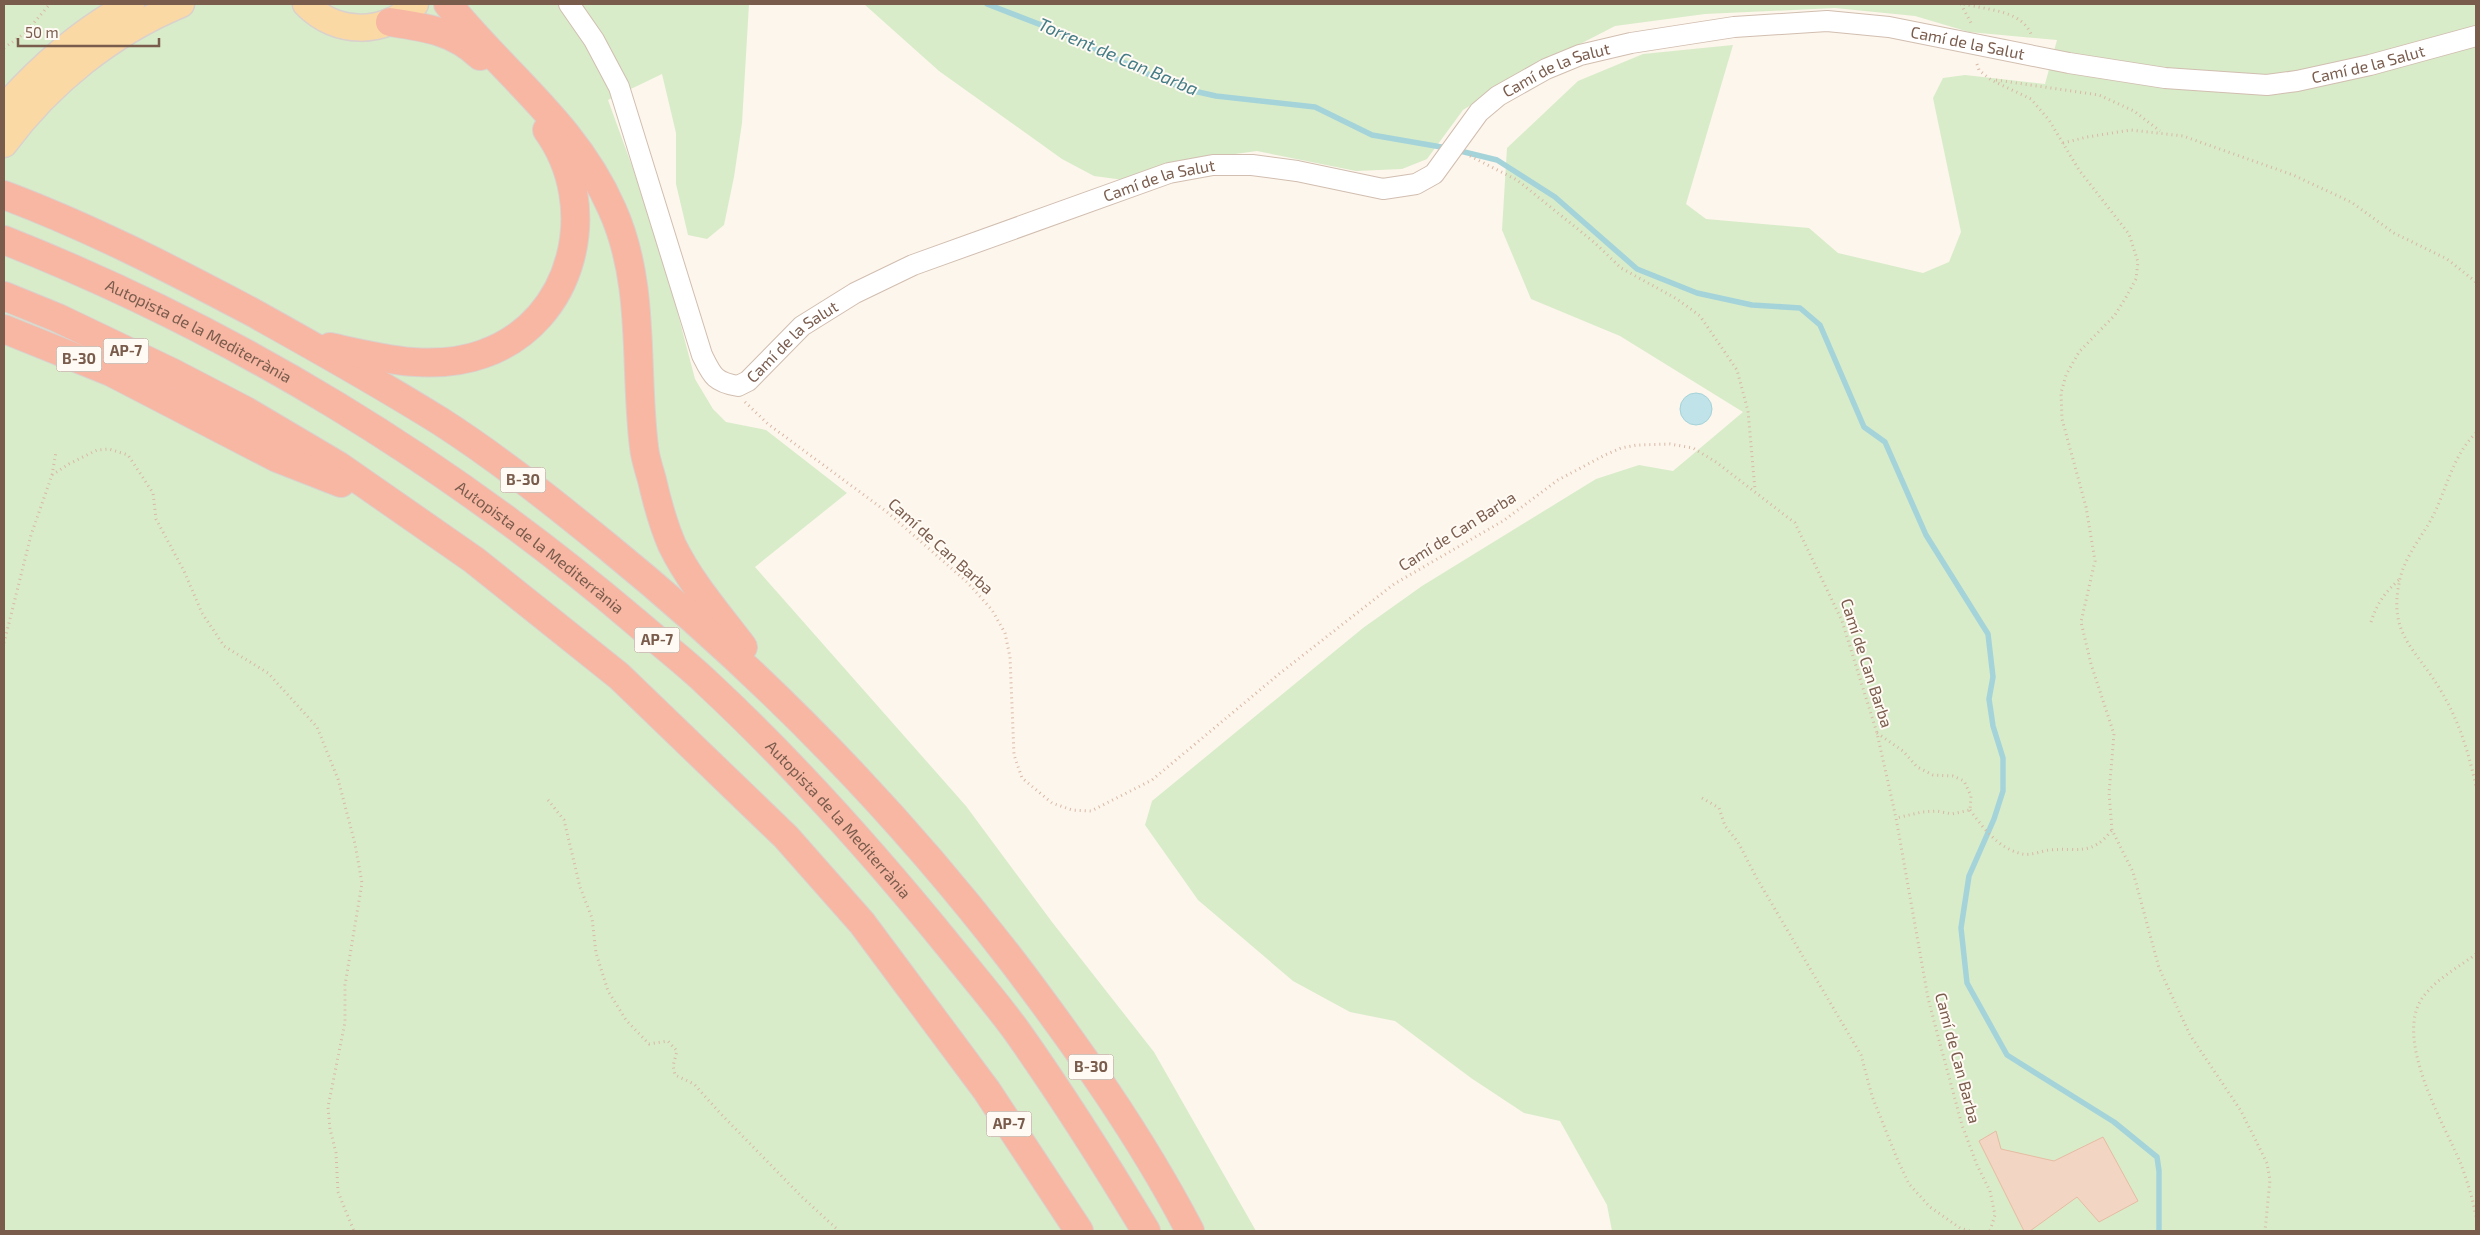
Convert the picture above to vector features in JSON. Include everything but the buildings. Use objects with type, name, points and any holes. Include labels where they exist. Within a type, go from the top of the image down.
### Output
[{"type":"highway","points":[[448,4],[567,133],[594,172],[613,210],[631,270],[638,322],[644,449],[658,506],[672,545],[697,587],[748,654],[774,694]]},
{"type":"highway","points":[[307,342],[384,360],[419,363],[456,360],[484,354],[527,329],[558,292],[566,276],[571,258],[575,228],[572,184],[563,159],[550,135],[531,108],[474,50],[458,39],[445,32],[390,22]]},
{"type":"highway","name":"B-30","points":[[16,199],[189,278],[307,342],[442,422],[542,494],[708,632],[857,776],[976,914],[1104,1085],[1190,1231]]},
{"type":"highway","name":"Autopista de la Mediterrània","points":[[4,240],[98,279],[217,338],[332,401],[434,468],[537,541],[707,683],[848,826],[1015,1029],[1101,1156],[1146,1231]]},
{"type":"highway","name":"AP-7","points":[[4,296],[76,327],[246,411],[339,466],[474,560],[619,676],[786,837],[862,923],[987,1091],[1079,1231]]},
{"type":"highway","name":"B-30","points":[[4,329],[111,372],[277,458],[394,504]]},
{"type":"main road","points":[[4,108],[31,78],[57,54],[86,32],[131,4]]},
{"type":"main road","points":[[4,144],[41,100],[69,73],[123,34],[181,4]]},
{"type":"main road","points":[[306,4],[327,20],[342,26],[366,28],[390,22],[415,4]]},
{"type":"street","points":[[569,4],[594,40],[620,87],[702,355],[712,375],[725,384]]},
{"type":"street","name":"Camí de la Salut","points":[[725,384],[738,386],[748,380],[802,326],[856,294],[913,265],[1169,173],[1214,165],[1252,165],[1297,171],[1374,188],[1392,189],[1426,180],[1434,174],[1479,112],[1498,96],[1546,69],[1580,55],[1631,43],[1693,32],[1781,22],[1827,22],[1889,27],[2032,57],[2165,78],[2267,85],[2297,81],[2370,65],[2476,36]]},
{"type":"path","points":[[4,48],[25,33],[50,4]]},
{"type":"path","points":[[1964,4],[2014,16],[2024,22],[2034,41],[2032,57]]},
{"type":"path","points":[[2163,133],[2134,111],[2099,95],[1991,80],[2031,100],[2049,120],[2079,170],[2129,234],[2138,262],[2136,279],[2115,316],[2079,352],[2066,375],[2061,393],[2060,406],[2086,507],[2095,560],[2095,570],[2088,588],[2088,599],[2081,622],[2091,664],[2114,734],[2109,793],[2112,830],[2134,872],[2159,968],[2186,1026],[2241,1110],[2266,1163],[2270,1180],[2265,1231]]},
{"type":"path","points":[[2063,143],[2131,130],[2183,136],[2293,175],[2351,202],[2394,233],[2447,259],[2476,282]]},
{"type":"path","points":[[1453,148],[1517,180],[1595,243],[1621,268],[1677,299],[1700,316],[1737,370],[1748,412],[1755,490]]},
{"type":"path","name":"Camí de Can Barba","points":[[725,384],[768,424],[887,512],[967,582],[992,610],[1005,633],[1010,658],[1014,755],[1022,778],[1052,804],[1072,810],[1090,811],[1152,780],[1279,674],[1394,584],[1503,521],[1558,480],[1605,455],[1621,448],[1637,445],[1670,444],[1693,448],[1716,462],[1755,490],[1795,523],[1820,571],[1842,621],[1877,733],[1896,818],[1910,907],[1928,998],[1962,1125],[1977,1165],[1990,1192],[1995,1215],[1990,1231]]},
{"type":"path","points":[[2476,433],[2467,442],[2457,459],[2433,516],[2406,560],[2400,578],[2397,616],[2402,637],[2442,692],[2468,749],[2476,786]]},
{"type":"path","points":[[52,475],[97,450],[109,449],[128,455],[153,493],[156,519],[184,572],[202,613],[224,646],[268,673],[317,727],[338,780],[355,844],[362,883],[346,985],[345,1022],[328,1107],[330,1129],[336,1152],[338,1192],[354,1231]]},
{"type":"path","points":[[4,644],[31,535],[52,475],[56,452]]},
{"type":"path","points":[[2371,622],[2376,607],[2384,593],[2400,578]]},
{"type":"path","points":[[1877,733],[1903,751],[1917,767],[1934,775],[1953,776],[1964,781],[1971,796],[1970,810],[1990,837],[2023,855],[2050,850],[2088,849],[2102,842],[2112,830]]},
{"type":"path","points":[[1702,798],[1719,808],[1725,826],[1738,842],[1756,877],[1861,1055],[1872,1096],[1909,1184],[1930,1207],[1960,1228],[1970,1231]]},
{"type":"path","points":[[548,800],[564,820],[580,887],[592,918],[596,952],[608,992],[626,1020],[649,1044],[668,1041],[678,1052],[673,1066],[675,1075],[694,1084],[788,1183],[839,1231]]},
{"type":"path","points":[[1896,818],[1922,812],[1937,811],[1952,814],[1970,810]]},
{"type":"path","points":[[2476,954],[2434,985],[2423,997],[2414,1020],[2414,1039],[2420,1069],[2461,1165],[2476,1217]]},
{"type":"green space","points":[[4,4],[749,4],[742,123],[734,177],[724,225],[707,239],[688,235],[676,184],[676,133],[662,74],[608,100],[640,188],[674,299],[695,379],[713,409],[726,422],[766,430],[847,493],[755,567],[966,806],[1052,922],[1154,1052],[1256,1231],[4,1231]]},
{"type":"green space","points":[[864,4],[2476,4],[2476,1231],[1612,1231],[1607,1205],[1560,1121],[1524,1113],[1471,1078],[1395,1021],[1350,1012],[1293,981],[1198,900],[1145,825],[1152,801],[1363,628],[1422,586],[1596,479],[1639,465],[1673,471],[1743,412],[1620,336],[1531,299],[1502,230],[1507,148],[1578,81],[1643,54],[1733,45],[1686,204],[1706,219],[1809,228],[1838,253],[1923,273],[1949,262],[1961,232],[1933,98],[1943,78],[1965,75],[2045,84],[2057,40],[1969,32],[1915,16],[1835,8],[1705,14],[1615,26],[1516,77],[1463,110],[1427,159],[1402,169],[1356,171],[1257,151],[1177,162],[1124,180],[1094,176],[1062,159],[939,71]]},
{"type":"water","points":[[1696,393],[1702,394],[1707,398],[1711,403],[1711,415],[1707,420],[1702,424],[1696,425],[1690,424],[1685,420],[1681,415],[1680,409],[1681,403],[1685,398],[1690,394]]},
{"type":"waterway","name":"Torrent de Can Barba","points":[[987,4],[1062,33],[1150,75],[1185,89],[1216,96],[1315,107],[1372,135],[1447,148]]},
{"type":"waterway","name":"Torrent de Can Barba","points":[[1456,150],[1497,160],[1555,197],[1637,269],[1697,293],[1752,305],[1800,308],[1820,325],[1864,427],[1885,442],[1926,535],[1988,634],[1993,677],[1989,699],[1993,726],[2003,758],[2003,791],[1994,819],[1969,876],[1961,928],[1967,983],[2007,1055],[2114,1122],[2157,1157],[2159,1171],[2159,1231]]}]
